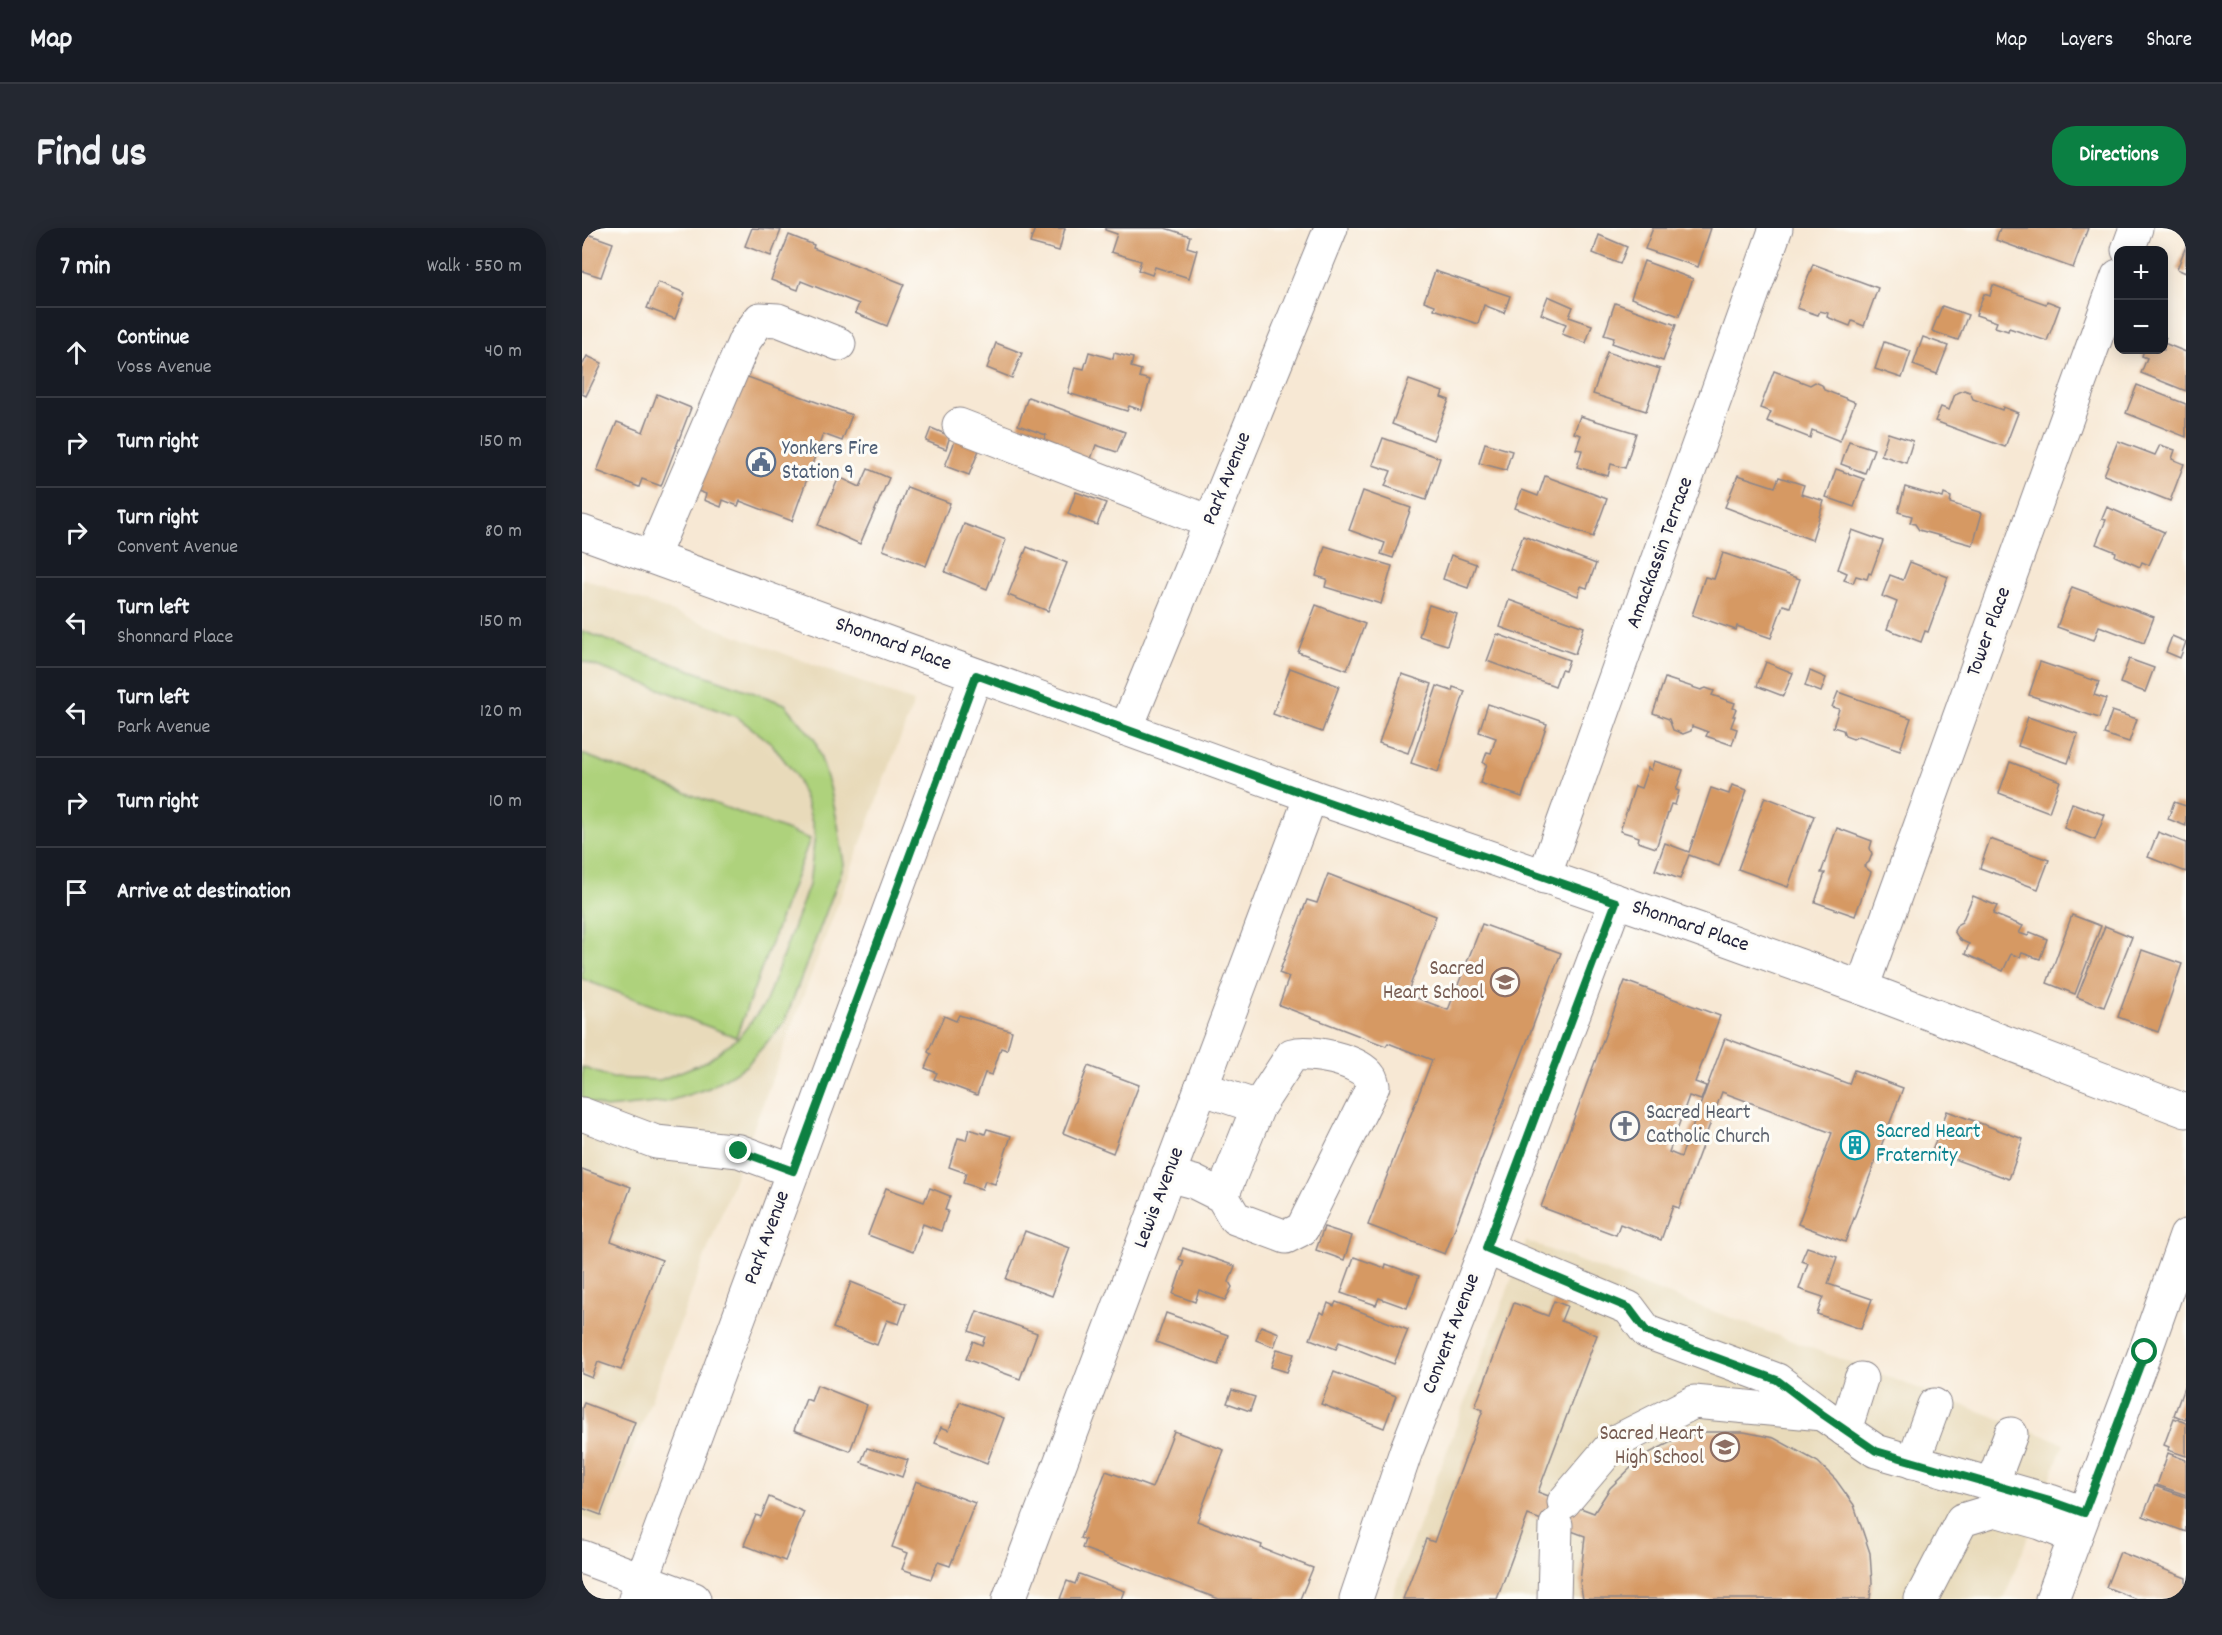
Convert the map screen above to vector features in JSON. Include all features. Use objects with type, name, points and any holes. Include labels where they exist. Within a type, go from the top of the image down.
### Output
[{"type":"street","name":"Park Avenue","points":[[1126,729],[1331,228]]},
{"type":"street","name":"Amackassin Terrace","points":[[1544,877],[1776,228]]},
{"type":"street","points":[[2129,246],[2136,228]]},
{"type":"street","name":"Tower Place","points":[[1862,988],[2114,287]]},
{"type":"street","points":[[652,557],[745,340],[760,319],[778,320],[839,344]]},
{"type":"street","points":[[959,425],[1210,522]]},
{"type":"street","name":"Shonnard Place","points":[[582,532],[1311,796],[2184,1103]]},
{"type":"street","name":"Park Avenue","points":[[639,1589],[976,675]]},
{"type":"street","name":"Lewis Avenue","points":[[1009,1599],[1311,796]]},
{"type":"street","name":"Convent Avenue","points":[[1356,1599],[1406,1451],[1486,1248],[1616,902]]},
{"type":"street","points":[[1168,1175],[1194,1182],[1222,1196],[1235,1218],[1286,1237],[1302,1229],[1373,1086],[1370,1076],[1345,1060],[1300,1053],[1292,1055],[1258,1107],[1222,1196]]},
{"type":"street","points":[[1201,1088],[1258,1107]]},
{"type":"street","points":[[582,1114],[656,1142],[739,1151],[793,1171]]},
{"type":"street","points":[[2052,1599],[2186,1236]]},
{"type":"street","points":[[1486,1248],[1629,1308],[1647,1332],[1777,1380],[1876,1451],[1992,1484],[2079,1525]]},
{"type":"street","points":[[1834,1422],[1861,1378]]},
{"type":"street","points":[[1554,1599],[1560,1514],[1615,1442],[1694,1402],[1834,1422]]},
{"type":"street","points":[[1913,1461],[1934,1405]]},
{"type":"street","points":[[1992,1484],[2011,1434]]},
{"type":"street","points":[[1921,1599],[1962,1520],[1995,1510],[2042,1523],[2079,1525]]},
{"type":"street","points":[[582,1557],[639,1589],[694,1599]]},
{"type":"shaded area","points":[[582,578],[914,702],[604,1525],[582,1517]]},
{"type":"shaded area","points":[[1526,1241],[2064,1443],[2004,1599],[1391,1599]]},
{"type":"green space","points":[[582,631],[785,704],[815,740],[830,787],[838,825],[844,865],[784,1023],[746,1066],[709,1088],[666,1102],[605,1108],[582,1099],[582,1067],[612,1078],[660,1080],[707,1061],[739,1037],[765,1004],[809,885],[815,834],[807,804],[795,774],[771,743],[737,717],[582,661]]},
{"type":"green space","points":[[582,754],[810,839],[736,1037],[582,979]]},
{"type":"building","points":[[752,228],[781,230],[771,256],[745,246]]},
{"type":"building","points":[[1035,228],[1065,228],[1059,251],[1030,243]]},
{"type":"building","points":[[1105,228],[1165,228],[1190,236],[1187,247],[1197,250],[1189,278],[1155,267],[1152,275],[1138,270],[1141,261],[1111,252],[1117,234]]},
{"type":"building","points":[[1653,228],[1711,228],[1698,267],[1645,249]]},
{"type":"building","points":[[2000,228],[2088,228],[2073,268],[1996,240]]},
{"type":"building","points":[[582,232],[613,243],[601,277],[582,271]]},
{"type":"building","points":[[789,235],[814,245],[813,248],[904,284],[887,326],[855,313],[859,304],[801,281],[798,290],[771,280]]},
{"type":"building","points":[[1599,235],[1627,247],[1620,264],[1593,253]]},
{"type":"building","points":[[2186,246],[2186,273],[2177,269]]},
{"type":"building","points":[[1644,261],[1693,279],[1679,316],[1631,298]]},
{"type":"building","points":[[1813,264],[1878,288],[1864,326],[1852,321],[1850,326],[1827,317],[1828,313],[1820,311],[1818,315],[1797,308]]},
{"type":"building","points":[[1435,271],[1510,296],[1504,313],[1484,305],[1478,324],[1434,309],[1435,305],[1424,301]]},
{"type":"building","points":[[658,282],[685,293],[675,319],[647,308]]},
{"type":"building","points":[[1993,285],[2046,304],[2047,301],[2060,306],[2047,341],[2009,328],[2008,331],[1995,327],[1997,322],[1976,315],[1984,294],[1990,296]]},
{"type":"building","points":[[1548,296],[1573,307],[1569,317],[1592,325],[1586,343],[1562,334],[1566,324],[1541,314]]},
{"type":"building","points":[[1615,303],[1676,325],[1663,361],[1612,343],[1614,338],[1604,335]]},
{"type":"building","points":[[1942,306],[1968,315],[1958,340],[1932,331]]},
{"type":"building","points":[[1923,337],[1948,346],[1937,374],[1913,365]]},
{"type":"building","points":[[1884,342],[1911,351],[1902,378],[1875,369]]},
{"type":"building","points":[[996,343],[1022,353],[1012,378],[987,368]]},
{"type":"building","points":[[2168,345],[2186,352],[2186,391],[2141,373],[2147,358],[2142,356],[2143,354],[2168,354]]},
{"type":"building","points":[[1089,352],[1113,359],[1114,353],[1133,358],[1131,367],[1141,370],[1139,377],[1150,380],[1142,410],[1129,406],[1127,411],[1068,393],[1075,367],[1084,369]]},
{"type":"building","points":[[1607,352],[1660,369],[1646,411],[1593,394]]},
{"type":"building","points":[[587,356],[602,363],[586,396],[582,394],[582,366]]},
{"type":"building","points":[[1774,371],[1810,385],[1815,382],[1822,385],[1824,390],[1855,402],[1840,441],[1812,430],[1810,438],[1767,421],[1771,412],[1760,408]]},
{"type":"building","name":"Yonkers Fire Station 9","points":[[745,376],[852,415],[842,441],[823,434],[792,521],[740,501],[738,506],[723,500],[721,507],[704,500],[706,494],[698,491],[726,415]]},
{"type":"building","points":[[1409,380],[1443,392],[1441,397],[1449,400],[1433,440],[1392,424]]},
{"type":"building","points":[[2137,385],[2186,404],[2186,437],[2126,413]]},
{"type":"building","points":[[1964,390],[1970,392],[1973,399],[2002,410],[2003,407],[2018,413],[2005,447],[1935,421],[1941,407],[1949,410],[1955,394]]},
{"type":"building","points":[[657,394],[691,408],[661,486],[642,479],[639,487],[597,471],[617,422],[643,432]]},
{"type":"building","points":[[1028,397],[1125,432],[1117,452],[1096,445],[1087,470],[1039,452],[1046,435],[1018,425]]},
{"type":"building","points":[[1580,416],[1636,433],[1625,468],[1611,464],[1608,476],[1577,467],[1582,450],[1576,449],[1581,435],[1574,433]]},
{"type":"building","points":[[931,428],[950,436],[946,449],[926,441]]},
{"type":"building","points":[[1888,433],[1913,441],[1906,463],[1881,455]]},
{"type":"building","points":[[957,436],[981,445],[969,475],[945,466]]},
{"type":"building","points":[[1383,438],[1440,458],[1426,500],[1385,486],[1391,471],[1373,465]]},
{"type":"building","points":[[1849,441],[1874,449],[1865,473],[1841,464]]},
{"type":"building","points":[[2118,441],[2155,455],[2160,445],[2175,450],[2172,459],[2184,464],[2170,501],[2104,475]]},
{"type":"building","points":[[1485,443],[1512,451],[1506,470],[1479,463]]},
{"type":"building","points":[[868,469],[889,478],[860,544],[818,525],[839,477],[860,487]]},
{"type":"building","points":[[1836,469],[1864,479],[1854,507],[1826,497]]},
{"type":"building","points":[[1738,475],[1775,487],[1779,477],[1804,485],[1801,494],[1824,501],[1812,540],[1725,507]]},
{"type":"building","points":[[1545,476],[1607,499],[1593,537],[1515,508],[1522,490],[1538,496]]},
{"type":"building","points":[[907,487],[950,503],[926,566],[883,550]]},
{"type":"building","points":[[1905,487],[1943,498],[1944,494],[1951,497],[1950,503],[1982,513],[1973,545],[1919,530],[1915,524],[1910,523],[1912,516],[1898,512]]},
{"type":"building","points":[[1363,491],[1411,508],[1393,558],[1381,554],[1385,543],[1349,530]]},
{"type":"building","points":[[1076,492],[1106,503],[1097,525],[1068,514]]},
{"type":"building","points":[[2107,507],[2164,532],[2149,565],[2142,562],[2140,567],[2115,556],[2116,552],[2096,544],[2106,520],[2102,519]]},
{"type":"building","points":[[964,524],[1006,540],[987,589],[945,572]]},
{"type":"building","points":[[1852,530],[1883,541],[1871,574],[1869,573],[1867,579],[1856,576],[1853,583],[1844,580],[1847,573],[1838,569]]},
{"type":"building","points":[[1523,536],[1596,564],[1587,588],[1581,586],[1578,596],[1510,569]]},
{"type":"building","points":[[1325,546],[1392,566],[1381,604],[1325,587],[1327,579],[1316,576]]},
{"type":"building","points":[[1027,547],[1067,563],[1048,611],[1008,595]]},
{"type":"building","points":[[1723,553],[1800,579],[1790,607],[1783,605],[1771,638],[1737,626],[1736,630],[1692,615],[1705,577],[1714,579]]},
{"type":"building","points":[[1451,555],[1476,564],[1468,588],[1443,579]]},
{"type":"building","points":[[1910,562],[1948,577],[1928,632],[1925,631],[1921,642],[1887,629],[1897,602],[1882,596],[1890,575],[1903,580]]},
{"type":"building","points":[[2072,587],[2154,617],[2144,643],[2099,626],[2094,640],[2057,627]]},
{"type":"building","points":[[1509,600],[1584,627],[1575,654],[1500,627]]},
{"type":"building","points":[[1316,605],[1365,624],[1347,670],[1298,652]]},
{"type":"building","points":[[1429,605],[1457,614],[1447,645],[1419,636]]},
{"type":"building","points":[[1497,634],[1569,660],[1565,671],[1561,670],[1555,686],[1487,661]]},
{"type":"building","points":[[2172,636],[2186,642],[2180,658],[2166,652]]},
{"type":"building","points":[[2129,659],[2154,668],[2145,692],[2120,683]]},
{"type":"building","points":[[1766,662],[1793,673],[1783,696],[1757,686]]},
{"type":"building","points":[[2040,662],[2099,682],[2094,695],[2106,699],[2099,718],[2029,695]]},
{"type":"building","points":[[1290,668],[1339,686],[1322,732],[1273,714]]},
{"type":"building","points":[[1810,671],[1826,678],[1821,692],[1805,686]]},
{"type":"building","points":[[1402,674],[1432,684],[1408,753],[1379,743]]},
{"type":"building","points":[[1665,678],[1701,690],[1706,688],[1714,691],[1712,695],[1735,703],[1733,708],[1736,709],[1733,716],[1735,716],[1731,727],[1737,729],[1732,745],[1706,736],[1708,732],[1692,726],[1691,731],[1683,734],[1673,730],[1669,719],[1653,713]]},
{"type":"building","points":[[1437,686],[1452,691],[1453,687],[1465,691],[1438,772],[1411,763]]},
{"type":"building","points":[[1838,692],[1911,718],[1900,750],[1859,736],[1853,739],[1845,736],[1843,730],[1833,727],[1839,709],[1832,707]]},
{"type":"building","points":[[1488,704],[1547,724],[1522,797],[1480,783],[1487,764],[1483,763],[1487,752],[1491,753],[1496,738],[1479,732]]},
{"type":"building","points":[[2112,711],[2137,719],[2129,742],[2104,734]]},
{"type":"building","points":[[2028,717],[2078,734],[2068,763],[2018,746]]},
{"type":"building","points":[[1654,761],[1683,770],[1676,790],[1679,791],[1675,805],[1671,804],[1656,848],[1638,842],[1639,837],[1620,831],[1635,786],[1641,788],[1648,768],[1651,770]]},
{"type":"building","points":[[2010,762],[2060,781],[2049,812],[1999,793]]},
{"type":"building","points":[[1732,785],[1747,790],[1719,866],[1689,855],[1680,879],[1655,870],[1665,843],[1689,852],[1711,788],[1729,794]]},
{"type":"building","points":[[1765,797],[1814,816],[1788,887],[1738,869]]},
{"type":"building","points":[[2174,802],[2186,806],[2186,826],[2168,819]]},
{"type":"building","points":[[2072,803],[2105,815],[2095,840],[2064,828]]},
{"type":"building","points":[[1837,828],[1872,841],[1870,848],[1872,854],[1869,862],[1864,866],[1871,872],[1855,916],[1815,902],[1825,873],[1821,873]]},
{"type":"building","points":[[2158,832],[2186,843],[2186,872],[2148,857]]},
{"type":"building","points":[[1990,839],[2049,860],[2038,889],[1980,868]]},
{"type":"building","points":[[1328,874],[1436,916],[1407,994],[1448,1010],[1482,924],[1561,953],[1445,1254],[1368,1225],[1432,1060],[1388,1043],[1386,1046],[1279,1005],[1289,977],[1279,973],[1307,900],[1317,903]]},
{"type":"building","points":[[1973,896],[1997,906],[1993,914],[2023,926],[2019,933],[2028,936],[2030,932],[2047,939],[2040,959],[2022,953],[2020,957],[2011,954],[2003,971],[1965,954],[1969,944],[1960,940],[1954,931],[1962,922]]},
{"type":"building","points":[[2072,915],[2101,926],[2075,994],[2047,983]]},
{"type":"building","points":[[2105,926],[2132,937],[2104,1007],[2077,997]]},
{"type":"building","points":[[2142,950],[2182,964],[2158,1032],[2118,1017]]},
{"type":"building","name":"Sacred Heart Catholic Church","points":[[1625,981],[1720,1016],[1695,1082],[1706,1086],[1701,1100],[1689,1096],[1669,1152],[1681,1157],[1725,1038],[1849,1084],[1854,1070],[1903,1088],[1845,1242],[1798,1224],[1832,1133],[1722,1092],[1679,1208],[1673,1206],[1661,1240],[1620,1224],[1616,1235],[1541,1207]]},
{"type":"building","points":[[959,1015],[1012,1031],[1007,1050],[1001,1048],[992,1075],[985,1073],[977,1095],[934,1079],[937,1073],[925,1068],[931,1054],[928,1052],[944,1016],[956,1021]]},
{"type":"building","points":[[1088,1066],[1139,1085],[1113,1153],[1063,1133]]},
{"type":"building","points":[[1947,1111],[2023,1139],[2009,1179],[1932,1151]]},
{"type":"building","points":[[969,1129],[985,1134],[987,1129],[1011,1136],[995,1184],[985,1181],[982,1189],[963,1183],[966,1173],[949,1167],[958,1138],[966,1140]]},
{"type":"building","points":[[582,1169],[631,1187],[611,1241],[662,1260],[621,1370],[598,1362],[592,1378],[582,1374]]},
{"type":"building","points":[[886,1188],[924,1202],[930,1188],[950,1196],[941,1231],[923,1224],[913,1252],[868,1235]]},
{"type":"building","points":[[1324,1227],[1352,1236],[1344,1260],[1316,1250]]},
{"type":"building","points":[[1025,1231],[1070,1248],[1052,1296],[1006,1279]]},
{"type":"building","points":[[1807,1247],[1837,1257],[1828,1284],[1872,1299],[1861,1329],[1817,1314],[1823,1297],[1799,1289],[1808,1263],[1801,1261]]},
{"type":"building","points":[[1183,1248],[1235,1266],[1229,1282],[1232,1287],[1225,1300],[1199,1290],[1195,1302],[1173,1294],[1184,1261],[1179,1259]]},
{"type":"building","points":[[1354,1257],[1385,1268],[1386,1264],[1419,1276],[1407,1308],[1379,1298],[1376,1305],[1341,1293]]},
{"type":"building","points":[[851,1282],[906,1304],[899,1324],[887,1320],[877,1345],[833,1328]]},
{"type":"building","name":"Sacred Heart High School","points":[[1554,1301],[1567,1306],[1561,1321],[1597,1335],[1538,1492],[1594,1513],[1610,1488],[1643,1456],[1679,1438],[1704,1432],[1744,1432],[1774,1438],[1818,1462],[1836,1480],[1854,1505],[1870,1553],[1872,1583],[1870,1599],[1583,1599],[1580,1582],[1585,1536],[1528,1515],[1497,1599],[1403,1599],[1426,1539],[1434,1542],[1483,1410],[1475,1407],[1514,1303],[1548,1316]]},
{"type":"building","points":[[1336,1302],[1408,1330],[1394,1364],[1339,1342],[1336,1349],[1310,1339],[1321,1312],[1324,1314],[1328,1303],[1334,1306]]},
{"type":"building","points":[[977,1311],[1037,1333],[1020,1379],[966,1359],[973,1341],[982,1345],[985,1337],[969,1331]]},
{"type":"building","points":[[1166,1313],[1228,1335],[1218,1365],[1156,1342]]},
{"type":"building","points":[[1261,1326],[1279,1333],[1274,1347],[1256,1340]]},
{"type":"building","points":[[1277,1349],[1294,1354],[1287,1372],[1271,1367]]},
{"type":"building","points":[[1334,1372],[1396,1396],[1384,1428],[1321,1404]]},
{"type":"building","points":[[2186,1382],[2186,1420],[2174,1415]]},
{"type":"building","points":[[817,1385],[867,1405],[850,1451],[794,1430],[806,1399],[811,1401]]},
{"type":"building","points":[[1232,1390],[1255,1397],[1250,1411],[1227,1403]]},
{"type":"building","points":[[960,1402],[1004,1418],[987,1463],[935,1443],[941,1427],[949,1430]]},
{"type":"building","points":[[584,1403],[635,1422],[601,1515],[582,1508],[582,1408]]},
{"type":"building","points":[[2174,1418],[2186,1423],[2186,1456],[2168,1450],[2169,1447],[2164,1445]]},
{"type":"building","points":[[1174,1431],[1224,1450],[1197,1521],[1262,1545],[1261,1548],[1313,1568],[1300,1599],[1219,1599],[1082,1548],[1085,1540],[1080,1538],[1106,1471],[1152,1488]]},
{"type":"building","points":[[867,1448],[908,1460],[902,1477],[861,1462]]},
{"type":"building","points":[[2168,1453],[2186,1460],[2186,1495],[2157,1485]]},
{"type":"building","points":[[916,1481],[975,1503],[950,1566],[938,1562],[931,1579],[902,1569],[908,1553],[892,1547]]},
{"type":"building","points":[[2155,1486],[2186,1497],[2186,1532],[2143,1516]]},
{"type":"building","points":[[769,1497],[804,1512],[785,1561],[744,1545],[756,1515],[761,1517]]},
{"type":"building","points":[[2120,1552],[2186,1578],[2186,1599],[2136,1599],[2106,1587]]},
{"type":"building","points":[[1079,1574],[1125,1591],[1122,1599],[1060,1599],[1067,1581],[1075,1584]]},
{"type":"place","name":"Yonkers Fire Station 9","points":[[761,462]]},
{"type":"place","name":"Sacred Heart School","points":[[1505,982]]},
{"type":"place","name":"Sacred Heart Catholic Church","points":[[1625,1126]]},
{"type":"place","name":"Sacred Heart Fraternity","points":[[1855,1145]]},
{"type":"place","name":"Sacred Heart High School","points":[[1725,1447]]},
{"type":"route","points":[[739,1151],[793,1171],[976,675],[1311,796],[1616,902],[1486,1248],[1629,1308],[1647,1332],[1777,1380],[1876,1451],[2084,1513],[2145,1352]]}]
